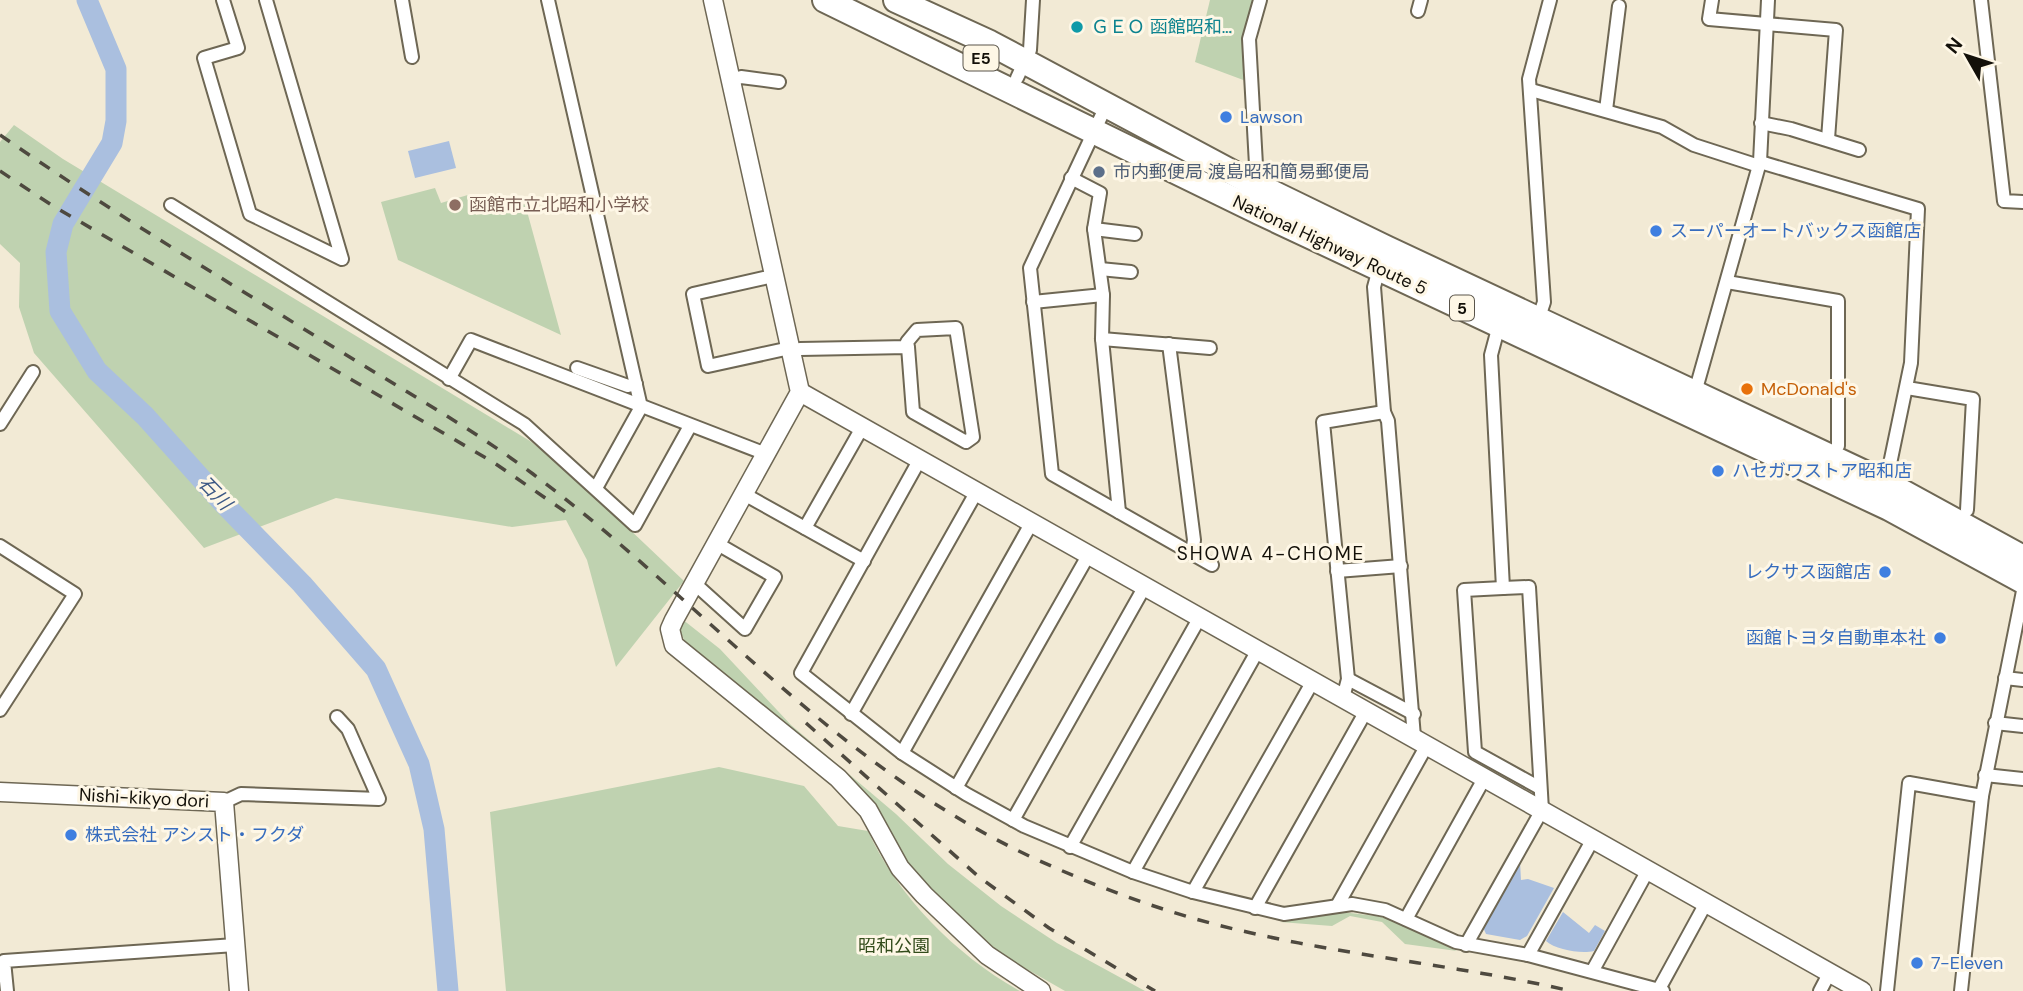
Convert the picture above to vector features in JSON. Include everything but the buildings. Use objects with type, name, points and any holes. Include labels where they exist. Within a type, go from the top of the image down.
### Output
[{"type":"highway","name":"National Highway Route 5","points":[[825,0],[906,13],[1095,130],[1383,258],[1538,320],[2023,581]]},
{"type":"highway","name":"E5","points":[[858,0],[906,13],[1022,71],[1095,130]]},
{"type":"highway","name":"National Highway Route 5","points":[[1022,71],[1106,106],[1250,182],[1499,325],[1886,483],[2023,558]]},
{"type":"street","points":[[223,0],[237,48],[204,58],[250,214],[342,259],[267,0]]},
{"type":"street","points":[[402,0],[412,57]]},
{"type":"street","points":[[548,0],[641,407],[596,488]]},
{"type":"street","points":[[713,0],[800,393],[670,629],[674,645],[838,778],[868,810],[900,868],[924,895],[988,955],[1041,991]]},
{"type":"street","points":[[1022,71],[1033,35],[1033,0]]},
{"type":"street","points":[[1250,182],[1255,165],[1249,39],[1260,0]]},
{"type":"street","points":[[1538,320],[1544,302],[1530,70],[1550,0]]},
{"type":"street","points":[[1712,0],[1709,19],[1836,30],[1828,139]]},
{"type":"street","points":[[1691,404],[1760,164],[1768,0]]},
{"type":"street","points":[[1980,0],[2004,201],[2023,202]]},
{"type":"street","points":[[1606,110],[1619,6]]},
{"type":"street","points":[[731,81],[741,77],[779,82]]},
{"type":"street","points":[[1531,90],[1662,127],[1694,145],[1917,209],[1915,324],[1907,388],[1886,483]]},
{"type":"street","points":[[1106,106],[1030,268],[1052,474],[1212,565]]},
{"type":"street","points":[[1762,124],[1828,139],[1859,150]]},
{"type":"street","points":[[1071,178],[1100,193],[1094,229],[1103,295],[1102,339],[1119,512]]},
{"type":"street","points":[[171,205],[524,424],[635,525],[690,426]]},
{"type":"street","points":[[1094,229],[1136,234]]},
{"type":"street","points":[[1338,906],[1421,741],[1414,713],[1374,287],[1383,258]]},
{"type":"street","points":[[1100,269],[1131,272]]},
{"type":"street","points":[[773,276],[693,294],[708,366],[800,349],[908,347]]},
{"type":"street","points":[[1727,282],[1839,301],[1838,446]]},
{"type":"street","points":[[1032,302],[1103,295]]},
{"type":"street","points":[[1499,325],[1491,355],[1503,588]]},
{"type":"street","points":[[956,328],[973,438],[967,442],[912,412],[908,347],[907,342],[917,330],[956,328]]},
{"type":"street","points":[[1102,339],[1210,348]]},
{"type":"street","points":[[449,379],[471,340],[766,454]]},
{"type":"street","points":[[1169,344],[1194,540],[1192,554]]},
{"type":"street","points":[[577,368],[628,386],[636,384]]},
{"type":"street","points":[[0,424],[33,372]]},
{"type":"street","points":[[1907,388],[1973,399],[1967,510]]},
{"type":"street","points":[[800,393],[863,426],[1862,991]]},
{"type":"street","points":[[1343,698],[1348,679],[1323,422],[1384,412]]},
{"type":"street","points":[[805,528],[863,426]]},
{"type":"street","points":[[920,459],[801,673],[902,753],[956,788],[1013,820],[1070,847],[1193,892],[1284,914],[1352,904],[1385,910],[1466,945],[1528,955],[1661,990],[1706,903]]},
{"type":"street","points":[[851,714],[977,491]]},
{"type":"street","points":[[744,494],[864,561]]},
{"type":"street","points":[[902,753],[1032,522]]},
{"type":"street","points":[[694,583],[745,629],[775,577],[716,543]]},
{"type":"street","points":[[0,545],[75,594],[0,710]]},
{"type":"street","points":[[956,788],[1089,554]]},
{"type":"street","points":[[1337,570],[1401,566]]},
{"type":"street","points":[[1013,820],[1145,586]]},
{"type":"street","points":[[1406,919],[1480,774],[1475,752],[1464,590],[1529,587],[1542,810],[1466,945]]},
{"type":"street","points":[[1961,991],[1985,775],[2023,591]]},
{"type":"street","points":[[1070,847],[1200,617]]},
{"type":"street","points":[[1133,872],[1258,650]]},
{"type":"street","points":[[2005,678],[2023,680]]},
{"type":"street","points":[[1348,679],[1414,713]]},
{"type":"street","points":[[1193,892],[1313,681]]},
{"type":"street","points":[[1255,908],[1366,711]]},
{"type":"street","points":[[224,802],[241,794],[379,799],[348,729],[337,718]]},
{"type":"street","points":[[1995,723],[2023,726]]},
{"type":"street","points":[[1475,752],[1540,788]]},
{"type":"street","points":[[1985,775],[2023,779]]},
{"type":"street","points":[[1887,991],[1909,783],[1982,796]]},
{"type":"street","name":"Nishi-kikyo dori","points":[[0,792],[224,802],[239,991]]},
{"type":"street","points":[[1528,955],[1593,839]]},
{"type":"street","points":[[1592,970],[1648,870]]},
{"type":"street","points":[[7,991],[5,961],[235,944]]},
{"type":"street","points":[[1820,991],[1830,972]]},
{"type":"green space","points":[[1210,0],[1256,0],[1246,81],[1195,62]]},
{"type":"green space","points":[[14,125],[63,159],[530,441],[569,472],[684,581],[616,667],[587,560],[566,520],[512,527],[336,498],[204,548],[34,353],[19,307],[20,263],[0,244],[0,142]]},
{"type":"green space","points":[[435,188],[441,203],[471,194],[476,215],[525,204],[561,335],[398,260],[381,202]]},
{"type":"green space","points":[[682,619],[720,649],[791,725],[896,814],[948,864],[1001,906],[1057,943],[1145,991],[1065,991],[1000,954],[937,897],[909,866],[884,827],[686,644],[678,626]]},
{"type":"green space","name":"昭和公園","points":[[719,767],[804,786],[838,826],[868,831],[896,879],[932,923],[974,961],[1020,991],[506,991],[490,812]]},
{"type":"green space","points":[[1342,912],[1384,917],[1457,951],[1405,944],[1382,922],[1350,916],[1332,926],[1280,922]]},
{"type":"water","points":[[449,141],[456,168],[415,178],[408,151]]},
{"type":"water","points":[[1520,862],[1521,880],[1528,879],[1554,888],[1527,936],[1520,940],[1486,934],[1483,927]]},
{"type":"water","points":[[1563,912],[1589,933],[1595,925],[1605,931],[1594,951],[1569,950],[1546,941]]},
{"type":"waterway","name":"石川","points":[[87,0],[116,69],[116,121],[112,143],[63,224],[56,252],[60,311],[97,371],[145,416],[223,503],[302,584],[376,669],[419,764],[434,829],[448,991]]},
{"type":"railway","points":[[0,135],[129,220],[511,458],[596,524],[835,732],[899,780],[966,823],[1065,872],[1141,902],[1194,918],[1287,941],[1571,991]]},
{"type":"railway","points":[[0,171],[53,206],[493,462],[573,517]]},
{"type":"railway","points":[[806,723],[979,877],[1049,928],[1155,991]]},
{"type":"place","name":"ＧＥＯ 函館昭和…","points":[[1077,27]]},
{"type":"place","name":"Lawson","points":[[1226,117]]},
{"type":"place","name":"市内郵便局 渡島昭和簡易郵便局","points":[[1099,172]]},
{"type":"place","name":"函館市立北昭和小学校","points":[[455,205]]},
{"type":"place","name":"スーパーオートバックス函館店","points":[[1656,231]]},
{"type":"place","name":"McDonald's","points":[[1747,389]]},
{"type":"place","name":"ハセガワストア昭和店","points":[[1718,471]]},
{"type":"place","name":"レクサス函館店","points":[[1885,572]]},
{"type":"place","name":"函館トヨタ自動車本社","points":[[1940,638]]},
{"type":"place","name":"株式会社 アシスト・フクダ","points":[[71,835]]},
{"type":"place","name":"7-Eleven","points":[[1917,963]]},
{"type":"district","name":"SHOWA 4-CHOME","points":[[1271,553]]}]
